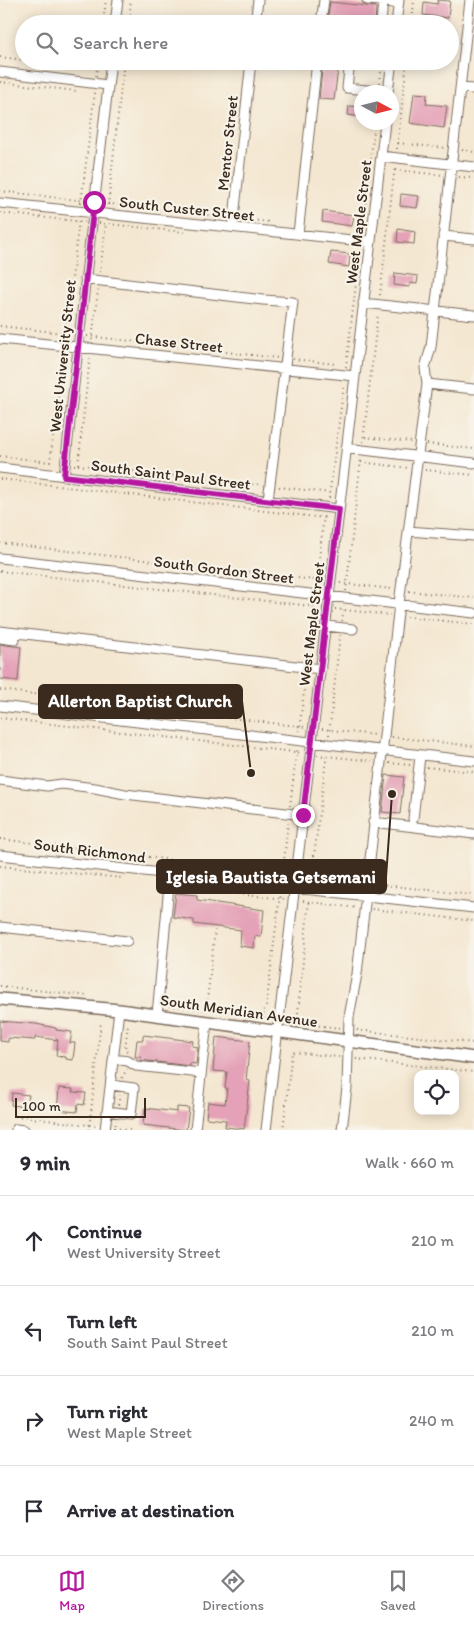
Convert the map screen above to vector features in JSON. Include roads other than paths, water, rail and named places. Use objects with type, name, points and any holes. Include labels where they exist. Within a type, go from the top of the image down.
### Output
[{"type":"main road","name":"South Meridian Avenue","points":[[0,999],[119,1010],[157,1016],[207,1016],[277,1032],[474,1058]]},
{"type":"street","points":[[116,15],[118,0]]},
{"type":"street","points":[[256,15],[258,0]]},
{"type":"street","points":[[322,15],[324,0]]},
{"type":"street","points":[[367,0],[399,2],[397,15]]},
{"type":"street","points":[[347,1130],[342,1130],[347,1088],[349,1017],[357,974],[364,896],[427,384],[425,368],[430,347],[470,0]]},
{"type":"street","points":[[382,15],[383,2]]},
{"type":"street","name":"West University Street","points":[[64,476],[110,70]]},
{"type":"street","name":"Mentor Street","points":[[233,227],[250,70]]},
{"type":"street","points":[[298,234],[316,70]]},
{"type":"street","points":[[349,70],[347,88],[354,89]]},
{"type":"street","points":[[386,85],[389,70]]},
{"type":"street","points":[[0,72],[108,84]]},
{"type":"street","points":[[460,88],[474,89]]},
{"type":"street","name":"West Maple Street","points":[[266,1130],[384,130]]},
{"type":"street","points":[[381,156],[474,167]]},
{"type":"street","name":"South Custer Street","points":[[0,203],[371,242]]},
{"type":"street","points":[[443,236],[474,239]]},
{"type":"street","points":[[85,279],[293,302],[268,500]]},
{"type":"street","points":[[363,304],[474,315]]},
{"type":"street","name":"Chase Street","points":[[0,339],[355,376]]},
{"type":"street","points":[[427,384],[474,389]]},
{"type":"street","points":[[346,448],[474,463]]},
{"type":"street","name":"South Saint Paul Street","points":[[0,468],[339,509]]},
{"type":"street","points":[[408,531],[474,536]]},
{"type":"street","name":"South Gordon Street","points":[[0,558],[474,613]]},
{"type":"street","points":[[326,626],[353,630]]},
{"type":"street","points":[[0,631],[321,669]]},
{"type":"street","points":[[0,638],[15,640]]},
{"type":"street","points":[[0,706],[312,744],[474,761]]},
{"type":"street","points":[[413,819],[420,756]]},
{"type":"street","points":[[0,780],[47,786],[62,784],[125,794],[303,815]]},
{"type":"street","points":[[373,822],[474,834]]},
{"type":"street","name":"South Richmond","points":[[0,855],[474,908]]},
{"type":"street","points":[[157,1016],[170,875]]},
{"type":"street","points":[[0,926],[127,941]]},
{"type":"street","points":[[105,1128],[119,1010]]},
{"type":"street","points":[[195,1130],[207,1016]]},
{"type":"street","points":[[114,1059],[130,1061],[136,1066],[201,1073]]},
{"type":"street","points":[[107,1111],[131,1114],[134,1088],[110,1085]]},
{"type":"place","name":"Allerton Baptist Church","points":[[251,773]]},
{"type":"place","name":"Iglesia Bautista Getsemani","points":[[392,794]]}]
